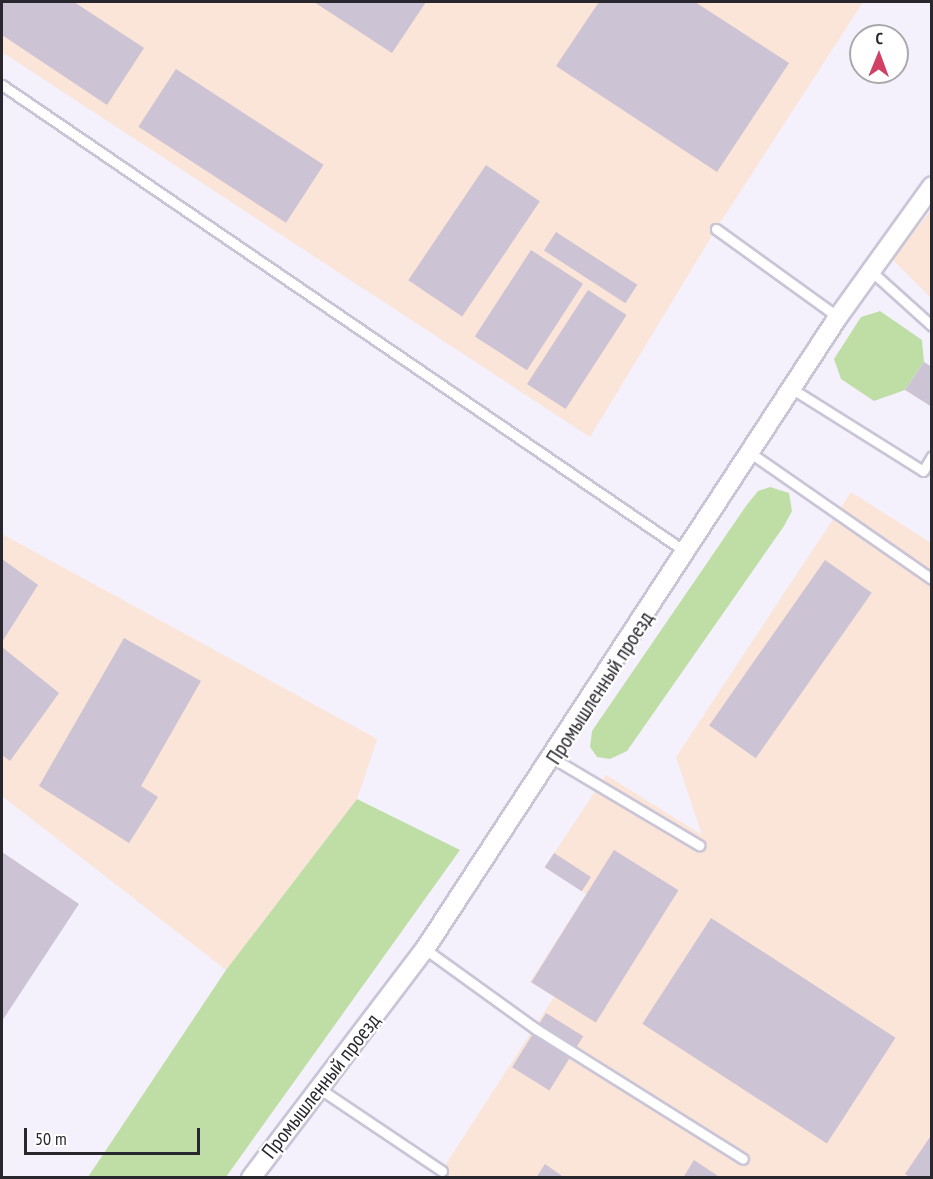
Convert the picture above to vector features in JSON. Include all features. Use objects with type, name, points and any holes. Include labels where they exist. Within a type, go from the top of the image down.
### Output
[{"type":"street","name":"Промышленный проезд","points":[[251,1178],[425,949],[554,759],[794,390],[838,317],[932,186]]},
{"type":"lane","points":[[2,85],[688,553]]},
{"type":"lane","points":[[716,229],[838,317]]},
{"type":"lane","points":[[871,271],[932,326]]},
{"type":"lane","points":[[794,390],[923,471],[932,456]]},
{"type":"lane","points":[[752,454],[932,579]]},
{"type":"lane","points":[[554,759],[699,845]]},
{"type":"lane","points":[[425,949],[536,1029],[743,1160]]},
{"type":"lane","points":[[320,1089],[442,1171]]},
{"type":"shaded area","points":[[2,2],[863,2],[716,229],[590,437],[2,52]]},
{"type":"shaded area","points":[[931,210],[931,298],[892,259]]},
{"type":"shaded area","points":[[851,492],[931,543],[931,1177],[437,1178],[554,997],[530,982],[586,894],[545,867],[606,775],[702,835],[676,757]]},
{"type":"shaded area","points":[[2,534],[377,739],[357,799],[226,970],[2,796]]},
{"type":"green space","points":[[880,311],[922,340],[924,362],[905,390],[874,401],[841,379],[834,359],[861,317]]},
{"type":"green space","points":[[770,487],[789,493],[792,511],[784,526],[627,751],[610,759],[597,757],[590,747],[592,731],[746,506],[758,491]]},
{"type":"green space","points":[[357,799],[460,850],[226,1177],[88,1177],[226,970]]},
{"type":"building","points":[[2,2],[74,2],[144,48],[107,105],[2,35]]},
{"type":"building","points":[[314,2],[426,2],[392,53]]},
{"type":"building","points":[[599,2],[695,2],[789,63],[717,172],[556,66]]},
{"type":"building","points":[[176,69],[324,165],[286,223],[138,127]]},
{"type":"building","points":[[486,165],[540,201],[462,317],[408,280]]},
{"type":"building","points":[[556,232],[637,285],[625,303],[544,250]]},
{"type":"building","points":[[531,250],[583,284],[527,370],[475,336]]},
{"type":"building","points":[[588,290],[627,315],[566,409],[527,384]]},
{"type":"building","points":[[924,362],[932,367],[932,407],[905,390]]},
{"type":"building","points":[[2,559],[38,585],[2,642]]},
{"type":"building","points":[[825,560],[872,593],[756,758],[709,725]]},
{"type":"building","points":[[124,638],[201,681],[141,786],[158,797],[129,843],[39,786]]},
{"type":"building","points":[[2,647],[59,693],[10,761],[2,755]]},
{"type":"building","points":[[614,850],[678,890],[596,1023],[531,982]]},
{"type":"building","points":[[2,852],[79,904],[2,1021]]},
{"type":"building","points":[[554,853],[591,877],[582,891],[545,867]]},
{"type":"building","points":[[711,918],[896,1038],[827,1143],[642,1024]]},
{"type":"building","points":[[546,1013],[583,1036],[549,1091],[512,1067]]},
{"type":"building","points":[[932,1134],[932,1178],[911,1178],[905,1174]]},
{"type":"building","points":[[694,1160],[721,1178],[683,1178]]},
{"type":"building","points":[[545,1164],[565,1178],[536,1178]]}]
